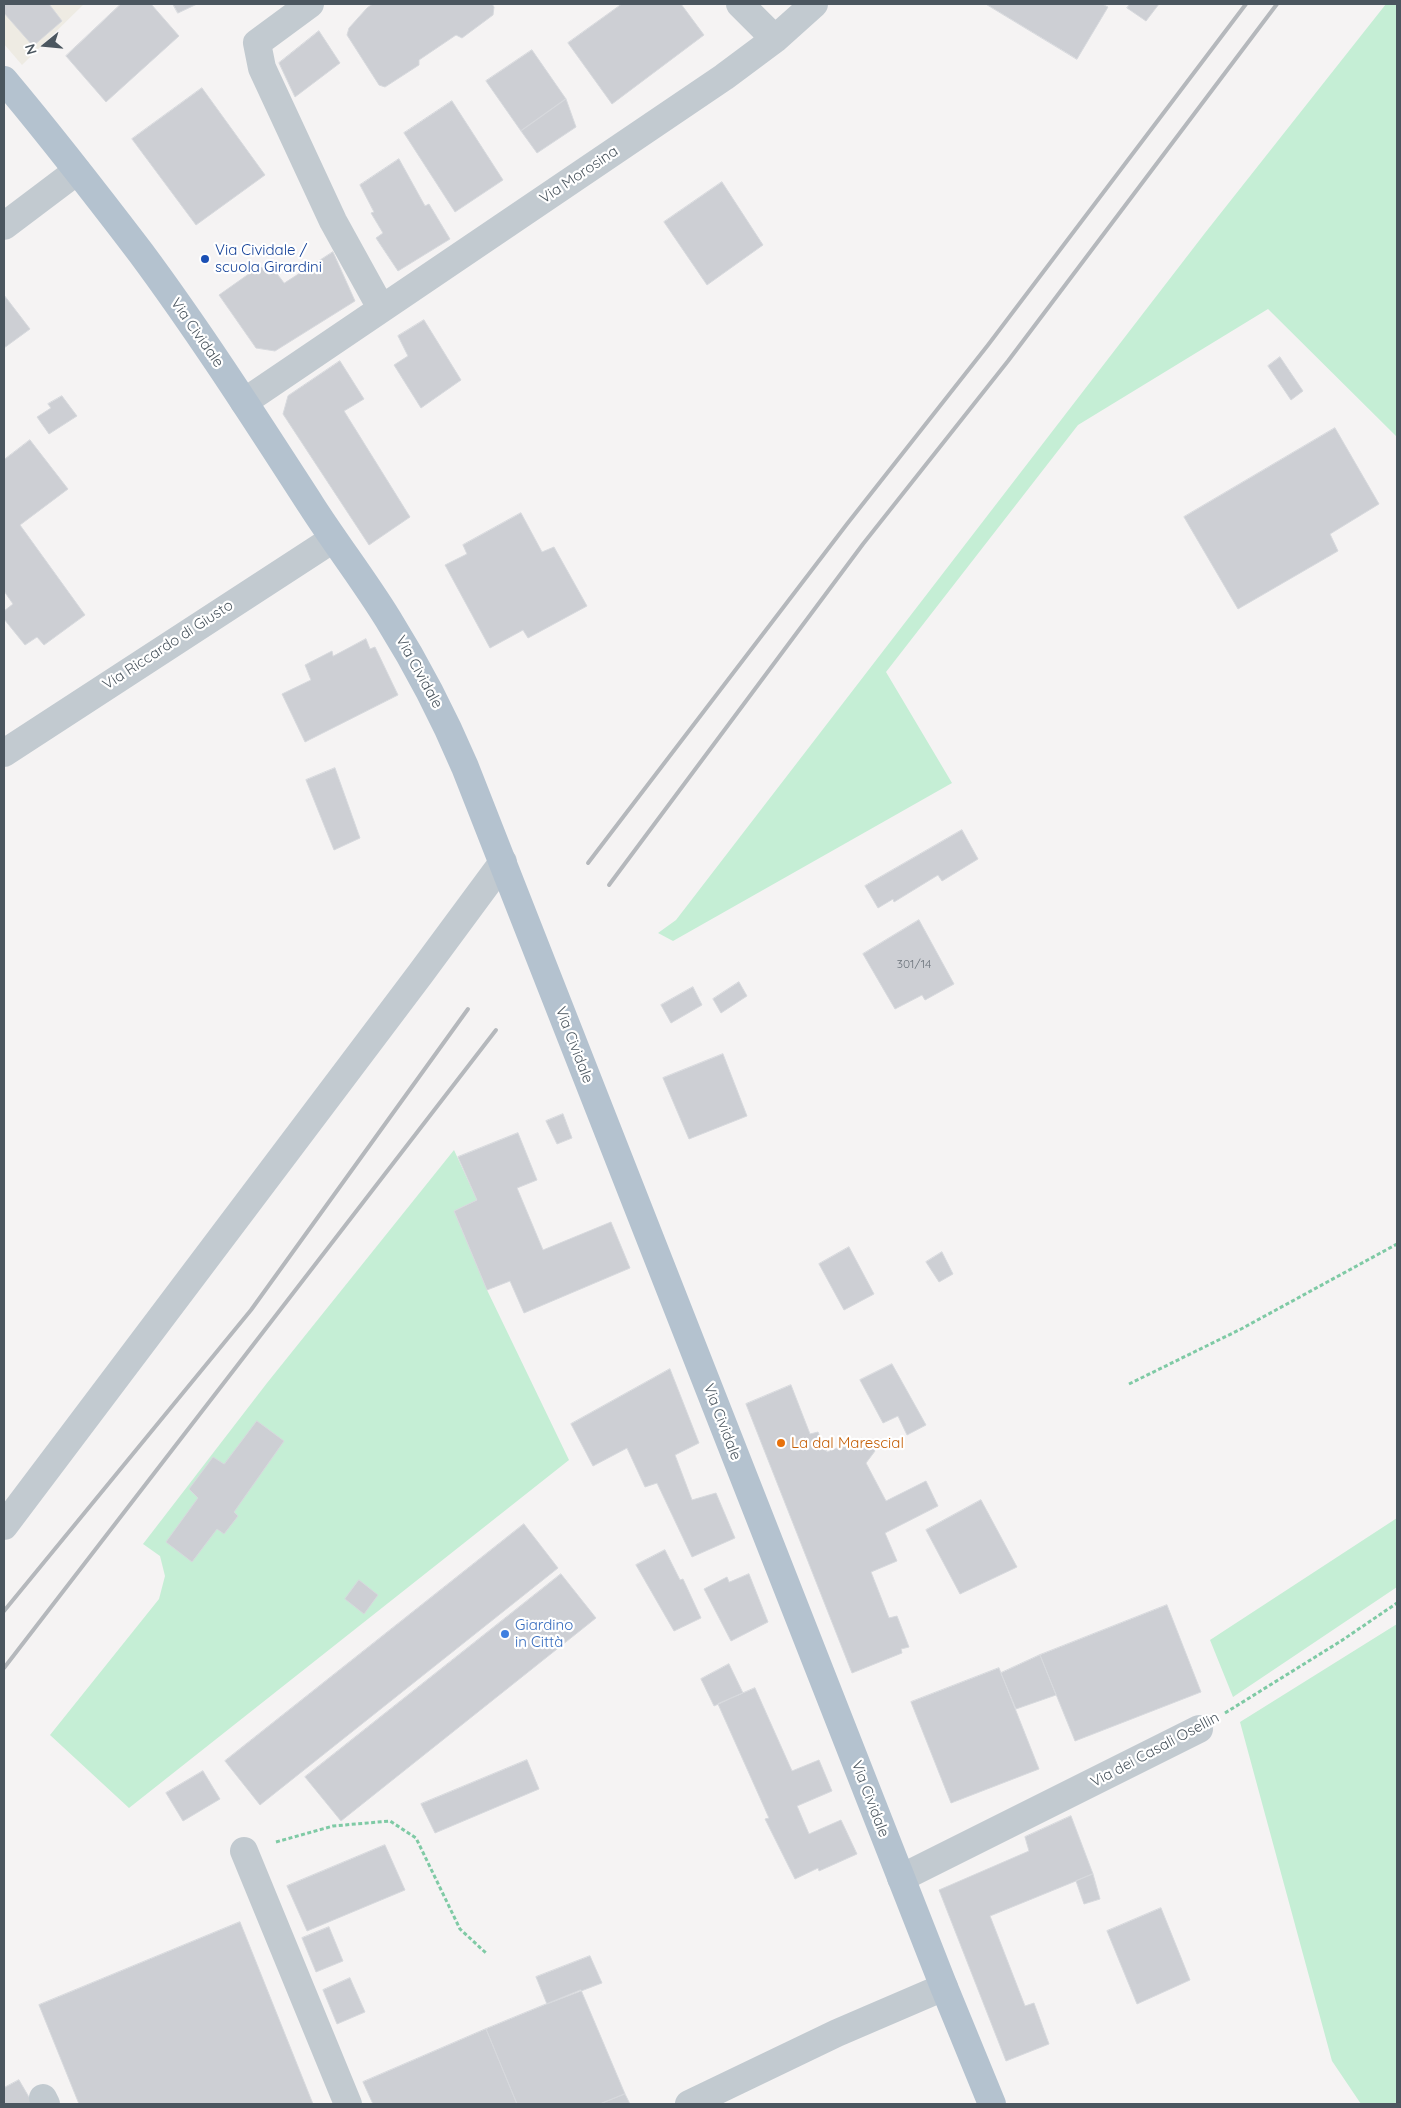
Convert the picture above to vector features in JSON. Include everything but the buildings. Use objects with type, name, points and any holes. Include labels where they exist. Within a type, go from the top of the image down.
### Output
[{"type":"main road","name":"Via Cividale","points":[[4,80],[142,254],[244,402],[333,539],[387,617],[424,679],[445,720],[944,1988],[992,2104]]},
{"type":"street","points":[[310,4],[256,43],[262,68],[333,221],[381,308]]},
{"type":"street","points":[[740,4],[774,39]]},
{"type":"street","name":"Via Morosina","points":[[244,402],[724,77],[774,39],[814,4]]},
{"type":"street","points":[[4,226],[77,171]]},
{"type":"street","name":"Via Riccardo di Giusto","points":[[4,753],[333,539]]},
{"type":"street","points":[[4,1526],[421,973],[502,862]]},
{"type":"street","name":"Via dei Casali Osellin","points":[[901,1878],[1199,1729]]},
{"type":"street","points":[[244,1851],[348,2104]]},
{"type":"street","points":[[689,2104],[837,2033],[944,1988]]},
{"type":"path","points":[[1129,1384],[1241,1329],[1397,1244]]},
{"type":"path","name":"Via dei Casali Osellin","points":[[1199,1729],[1341,1641],[1397,1602]]},
{"type":"path","points":[[244,1851],[333,1826],[390,1821],[416,1838],[460,1929],[486,1953]]},
{"type":"shaded area","points":[[4,4],[84,4],[22,65],[4,44]]},
{"type":"green space","points":[[1386,4],[1397,4],[1397,437],[1268,309],[1078,425],[886,672],[952,783],[673,941],[658,933],[676,920],[1205,233]]},
{"type":"green space","points":[[454,1150],[477,1200],[454,1211],[487,1290],[569,1460],[129,1808],[50,1735],[159,1599],[165,1576],[160,1556],[143,1544],[267,1383]]},
{"type":"green space","points":[[1397,1518],[1397,1587],[1233,1697],[1210,1640]]},
{"type":"green space","points":[[1397,1624],[1397,2104],[1361,2104],[1332,2061],[1240,1722]]},
{"type":"railway","points":[[588,863],[847,524],[988,345],[1246,4]]},
{"type":"railway","points":[[609,885],[863,544],[1008,361],[1277,4]]},
{"type":"railway","points":[[4,1611],[251,1310],[468,1009]]},
{"type":"railway","points":[[4,1668],[496,1030]]},
{"type":"place","name":"Via Cividale / scuola Girardini","points":[[205,259]]},
{"type":"place","name":"La dal Marescial","points":[[781,1443]]},
{"type":"place","name":"Giardino in Città","points":[[505,1634]]}]
